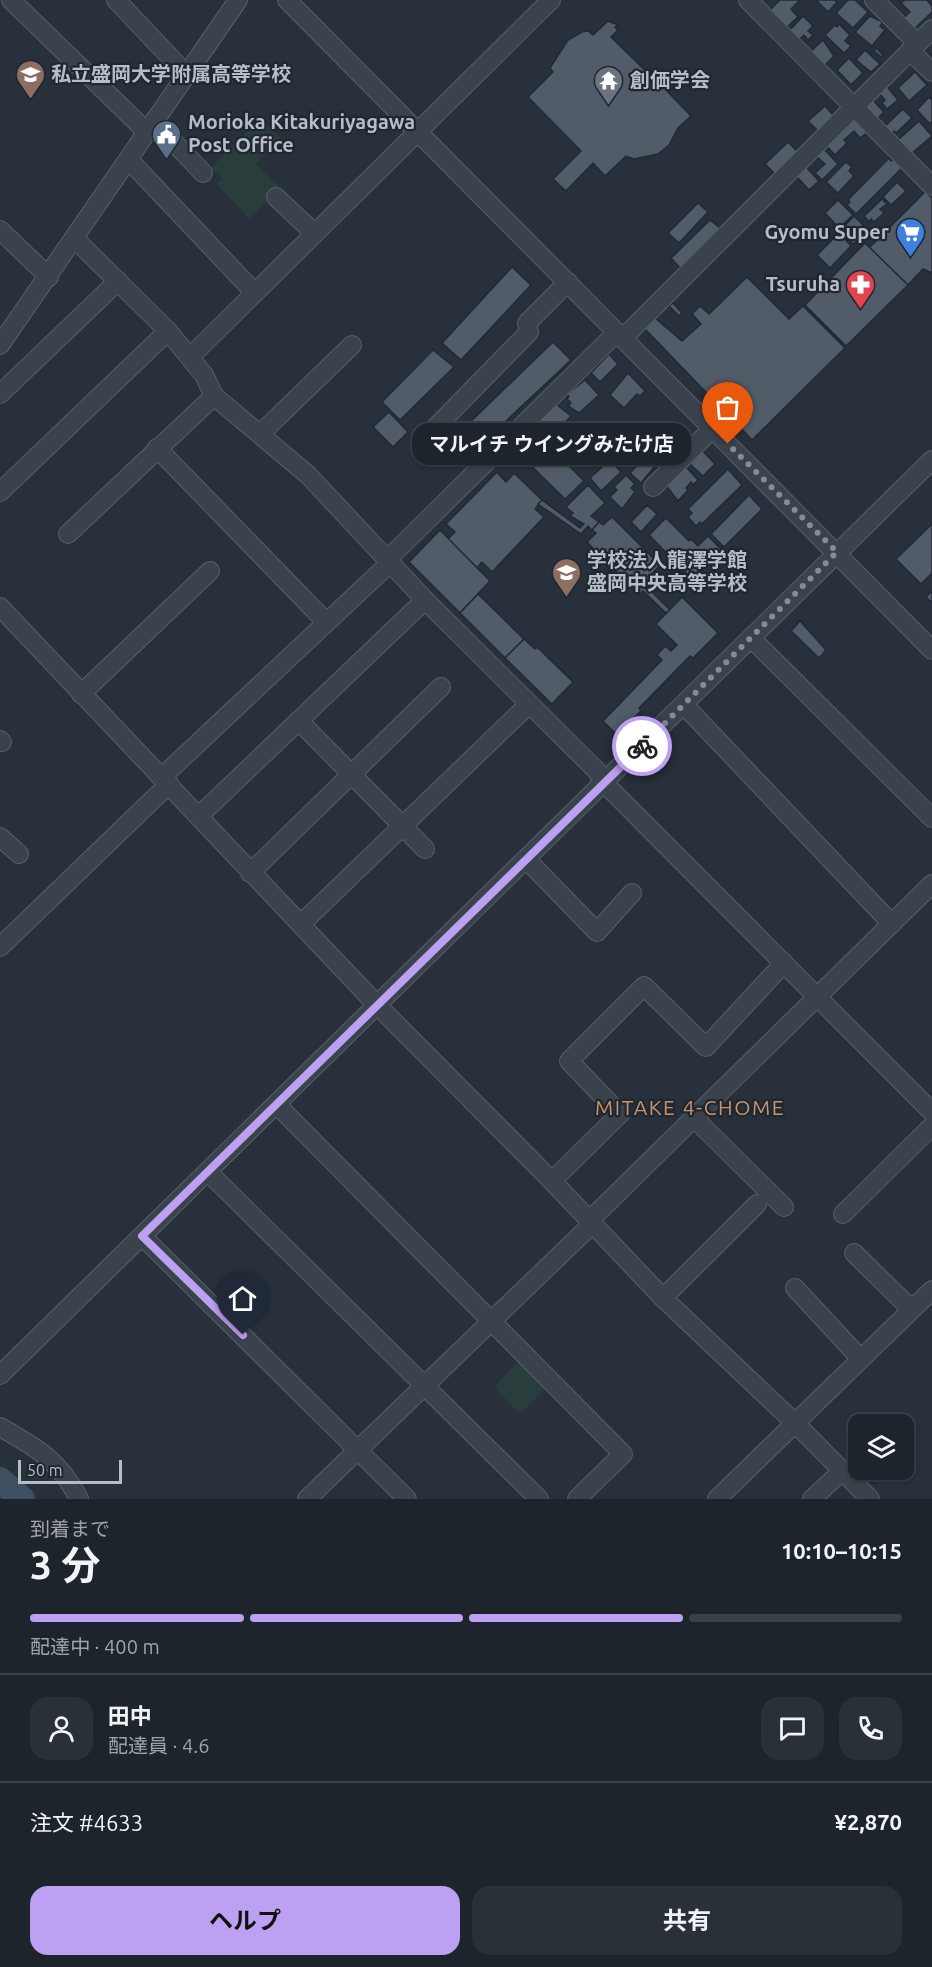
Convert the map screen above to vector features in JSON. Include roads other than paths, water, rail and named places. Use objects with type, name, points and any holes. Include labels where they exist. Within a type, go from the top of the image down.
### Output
[{"type":"street","points":[[11,0],[203,173]]},
{"type":"street","points":[[116,0],[186,74]]},
{"type":"street","points":[[0,345],[238,0]]},
{"type":"street","points":[[287,0],[932,650]]},
{"type":"street","points":[[190,357],[313,232],[419,133],[551,0]]},
{"type":"street","points":[[748,0],[932,186]]},
{"type":"street","points":[[874,0],[932,72]]},
{"type":"street","points":[[0,948],[326,621],[932,28]]},
{"type":"street","points":[[129,160],[254,292]]},
{"type":"street","points":[[276,197],[313,232]]},
{"type":"street","points":[[0,230],[49,277]]},
{"type":"street","points":[[75,238],[168,331],[204,375],[214,396],[308,475],[425,600],[603,782],[932,1112]]},
{"type":"street","points":[[0,394],[118,281]]},
{"type":"street","points":[[434,429],[529,332],[527,323],[568,282]]},
{"type":"street","points":[[0,492],[168,331]]},
{"type":"street","points":[[260,434],[352,345]]},
{"type":"street","points":[[68,534],[214,396]]},
{"type":"street","points":[[653,487],[713,428]]},
{"type":"street","points":[[157,448],[326,621]]},
{"type":"street","points":[[0,1375],[932,460]]},
{"type":"street","points":[[81,694],[210,570]]},
{"type":"street","points":[[200,816],[425,600]]},
{"type":"street","points":[[0,607],[378,1006],[552,1181],[663,1298],[795,1423],[870,1499]]},
{"type":"street","points":[[752,639],[932,818]]},
{"type":"street","points":[[250,873],[441,687]]},
{"type":"street","points":[[301,924],[529,704]]},
{"type":"street","points":[[684,705],[892,924]]},
{"type":"street","points":[[299,721],[425,849]]},
{"type":"street","points":[[0,837],[19,854]]},
{"type":"street","points":[[527,860],[597,932],[632,893]]},
{"type":"street","points":[[307,1499],[587,1229],[590,1220],[932,884]]},
{"type":"street","points":[[552,1181],[620,1113],[569,1061],[644,986],[706,1047],[784,963]]},
{"type":"street","points":[[277,1105],[623,1454],[577,1499]]},
{"type":"street","points":[[694,1118],[784,1207]]},
{"type":"street","points":[[843,1214],[932,1126]]},
{"type":"street","points":[[208,1172],[539,1499]]},
{"type":"street","points":[[663,1298],[757,1204]]},
{"type":"street","points":[[142,1236],[407,1499]]},
{"type":"street","points":[[854,1253],[911,1310]]},
{"type":"street","points":[[795,1288],[860,1358]]},
{"type":"street","points":[[717,1499],[932,1290]]},
{"type":"street","points":[[0,1427],[43,1451],[69,1478],[79,1499]]},
{"type":"street","points":[[812,1499],[842,1471]]},
{"type":"waterway","points":[[0,1480],[22,1499]]},
{"type":"place","name":"私立盛岡大学附属高等学校","points":[[30,100]]},
{"type":"place","name":"創価学会","points":[[609,106]]},
{"type":"place","name":"Morioka Kitakuriyagawa Post Office","points":[[167,160]]},
{"type":"place","name":"Gyomu Super","points":[[910,258]]},
{"type":"place","name":"Tsuruha","points":[[861,310]]},
{"type":"place","name":"マルイチ ウイングみたけ店","points":[[728,444]]},
{"type":"place","name":"学校法人龍澤学館 盛岡中央高等学校","points":[[566,598]]},
{"type":"district","name":"MITAKE 4-CHOME","points":[[690,1108]]}]
